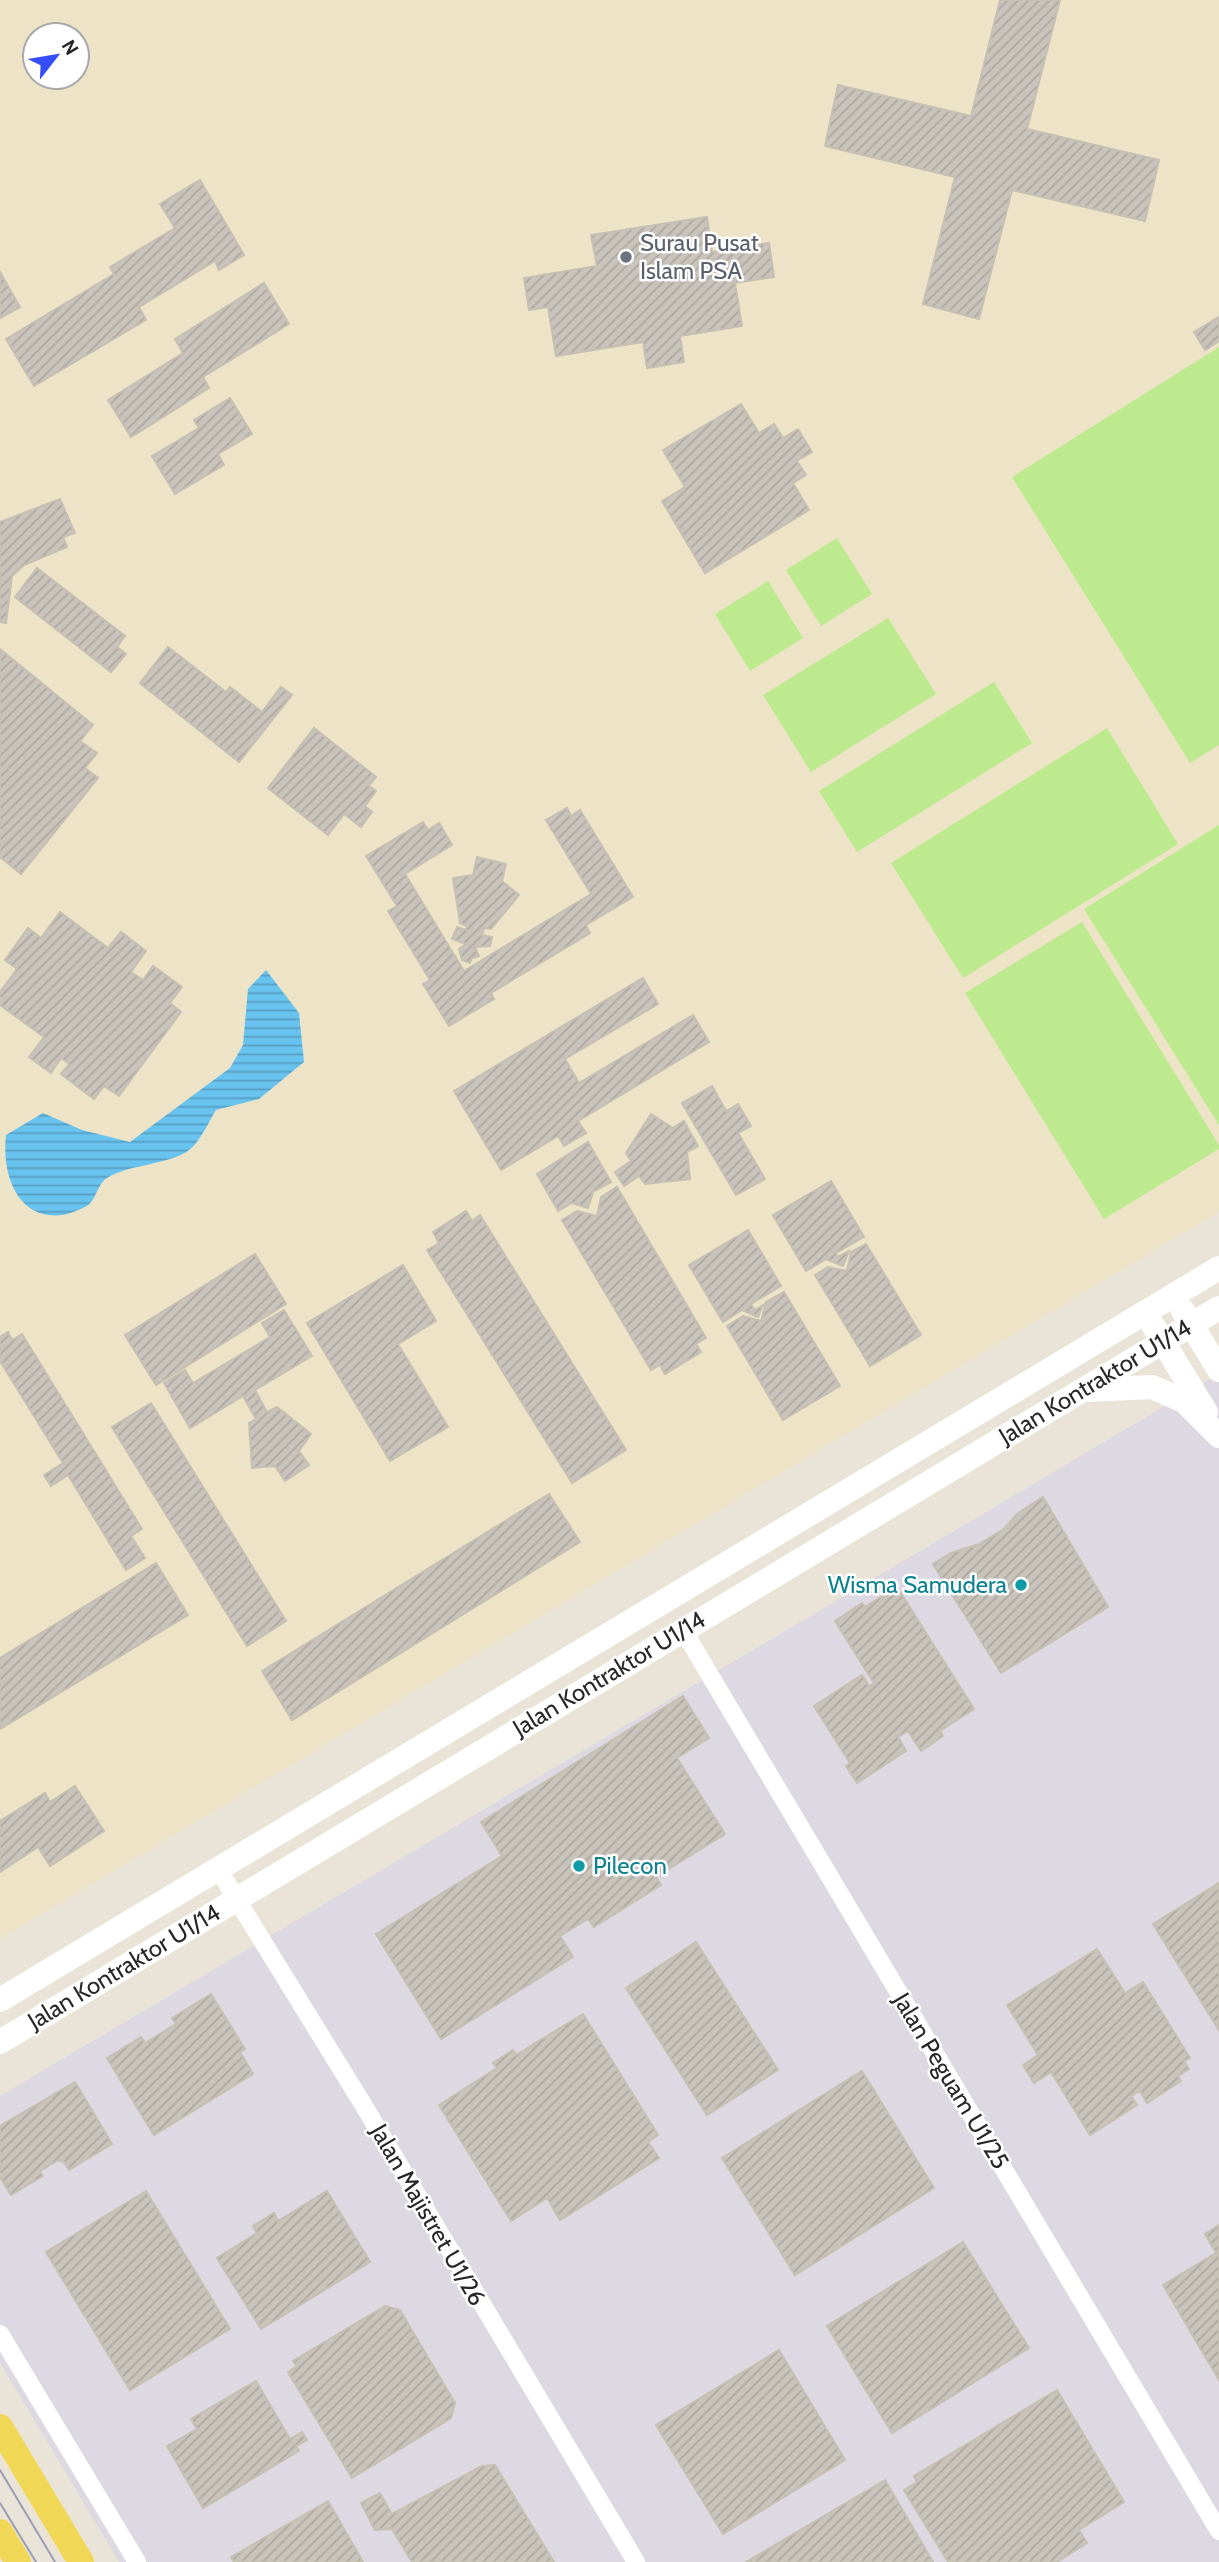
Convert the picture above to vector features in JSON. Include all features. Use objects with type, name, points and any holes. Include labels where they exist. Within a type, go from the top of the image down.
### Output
[{"type":"main road","points":[[0,2427],[81,2562]]},
{"type":"main road","points":[[0,2532],[18,2562]]},
{"type":"street","name":"Jalan Kontraktor U1/14","points":[[0,2000],[1219,1268]]},
{"type":"street","points":[[1173,1296],[1219,1370]]},
{"type":"street","name":"Jalan Kontraktor U1/14","points":[[0,2042],[1219,1308]]},
{"type":"street","points":[[1145,1313],[1219,1435]]},
{"type":"street","points":[[1081,1390],[1152,1387],[1184,1401],[1219,1435]]},
{"type":"street","name":"Jalan Peguam U1/25","points":[[682,1630],[1219,2531]]},
{"type":"street","name":"Jalan Majistret U1/26","points":[[218,1869],[369,2114],[636,2562]]},
{"type":"street","points":[[0,2334],[138,2562]]},
{"type":"shaded area","points":[[0,0],[1219,0],[1219,1212],[0,1939]]},
{"type":"shaded area","points":[[1219,1374],[1219,2562],[119,2562],[0,2363],[0,2096]]},
{"type":"green space","points":[[1219,347],[1219,745],[1190,763],[1012,477]]},
{"type":"green space","points":[[837,538],[872,594],[821,626],[786,570]]},
{"type":"green space","points":[[768,581],[803,638],[750,671],[715,614]]},
{"type":"green space","points":[[888,618],[936,694],[811,772],[763,695]]},
{"type":"green space","points":[[994,682],[1032,743],[857,852],[819,791]]},
{"type":"green space","points":[[1107,728],[1178,844],[963,978],[891,863]]},
{"type":"green space","points":[[1219,825],[1219,1125],[1084,909]]},
{"type":"green space","points":[[1082,922],[1219,1145],[1219,1149],[1104,1219],[965,993]]},
{"type":"water","points":[[266,970],[299,1013],[304,1062],[259,1099],[216,1110],[197,1142],[181,1155],[116,1173],[107,1178],[85,1207],[66,1214],[49,1215],[35,1211],[23,1202],[8,1173],[6,1135],[43,1113],[82,1130],[130,1142],[230,1068],[243,1045],[248,989]]},
{"type":"building","points":[[1000,0],[1060,0],[1027,129],[1159,160],[1145,221],[1012,190],[979,319],[923,304],[955,177],[825,146],[838,85],[971,116]]},
{"type":"building","points":[[200,180],[244,255],[219,270],[215,261],[139,307],[146,320],[34,386],[6,339],[114,274],[110,267],[175,228],[160,204]]},
{"type":"building","points":[[707,217],[712,252],[769,243],[774,277],[735,283],[742,326],[680,336],[684,362],[647,368],[643,342],[556,356],[548,307],[529,310],[524,278],[597,266],[591,235]]},
{"type":"building","points":[[0,272],[20,307],[0,318]]},
{"type":"building","points":[[264,283],[289,324],[203,377],[209,388],[131,437],[108,400],[183,353],[175,339]]},
{"type":"building","points":[[1219,317],[1219,341],[1205,350],[1194,332]]},
{"type":"building","points":[[230,398],[252,434],[218,454],[224,465],[175,494],[152,456],[199,428],[194,420]]},
{"type":"building","points":[[741,404],[759,433],[774,424],[783,438],[798,429],[812,452],[797,461],[806,475],[793,483],[809,510],[705,573],[662,501],[685,487],[663,450]]},
{"type":"building","points":[[60,499],[75,533],[63,537],[67,547],[24,565],[12,576],[6,623],[0,622],[0,522]]},
{"type":"building","points":[[37,568],[125,636],[117,647],[126,654],[111,672],[15,597]]},
{"type":"building","points":[[168,647],[226,692],[230,687],[262,712],[281,687],[292,695],[239,762],[140,683]]},
{"type":"building","points":[[0,649],[93,725],[80,741],[97,753],[85,768],[98,778],[21,874],[0,857]]},
{"type":"building","points":[[314,728],[376,777],[369,786],[376,791],[365,806],[372,812],[361,827],[344,814],[328,835],[268,788]]},
{"type":"building","points":[[567,808],[571,816],[580,810],[633,897],[586,925],[590,933],[491,993],[494,999],[449,1026],[423,984],[430,980],[388,911],[397,906],[366,856],[423,822],[428,830],[439,823],[452,845],[405,874],[464,971],[591,894],[546,820]]},
{"type":"building","points":[[477,857],[506,864],[502,881],[519,895],[491,929],[484,928],[482,935],[492,937],[490,946],[475,947],[479,956],[472,958],[470,963],[462,960],[459,949],[466,944],[452,939],[457,927],[466,930],[467,926],[460,923],[453,878],[473,875]]},
{"type":"building","points":[[60,912],[108,948],[121,932],[146,951],[131,972],[143,980],[153,966],[182,987],[170,1003],[181,1012],[119,1096],[104,1086],[94,1099],[61,1074],[69,1064],[61,1058],[51,1073],[29,1057],[44,1037],[0,1005],[0,992],[17,969],[5,960],[28,928],[41,938]]},
{"type":"building","points":[[643,978],[658,1004],[565,1059],[579,1083],[693,1015],[709,1042],[578,1121],[586,1133],[564,1146],[558,1136],[501,1170],[454,1091]]},
{"type":"building","points":[[712,1086],[726,1111],[738,1104],[751,1126],[738,1133],[765,1179],[736,1195],[682,1103]]},
{"type":"building","points":[[651,1114],[673,1128],[684,1121],[698,1146],[687,1152],[690,1179],[645,1184],[639,1176],[624,1186],[615,1172],[631,1161],[626,1153]]},
{"type":"building","points":[[588,1142],[611,1182],[593,1192],[588,1208],[572,1203],[558,1211],[537,1174]]},
{"type":"building","points":[[831,1181],[864,1237],[836,1253],[838,1257],[849,1251],[843,1266],[826,1259],[806,1271],[773,1215]]},
{"type":"building","points":[[617,1187],[706,1338],[696,1344],[701,1352],[665,1374],[660,1365],[651,1370],[562,1220],[577,1211],[597,1216],[601,1197]]},
{"type":"building","points":[[466,1211],[472,1221],[480,1215],[626,1450],[572,1483],[427,1250],[439,1243],[433,1232]]},
{"type":"building","points":[[748,1230],[781,1286],[751,1304],[755,1310],[763,1305],[758,1317],[742,1310],[723,1322],[689,1265]]},
{"type":"building","points":[[866,1244],[921,1335],[870,1366],[815,1275],[828,1267],[847,1271],[851,1252]]},
{"type":"building","points":[[255,1254],[286,1304],[156,1385],[125,1335]]},
{"type":"building","points":[[403,1265],[436,1321],[398,1344],[448,1427],[390,1461],[307,1323]]},
{"type":"building","points":[[784,1292],[840,1386],[783,1420],[727,1326],[743,1316],[761,1321],[766,1302]]},
{"type":"building","points":[[284,1310],[312,1356],[255,1390],[267,1412],[277,1407],[311,1434],[299,1451],[309,1465],[285,1481],[275,1466],[252,1468],[249,1423],[256,1419],[243,1396],[190,1428],[164,1383],[185,1370],[193,1383],[270,1337],[262,1323]]},
{"type":"building","points":[[8,1332],[12,1340],[22,1334],[142,1529],[131,1536],[145,1558],[126,1570],[68,1475],[51,1486],[44,1475],[63,1463],[0,1361],[0,1337]]},
{"type":"building","points":[[151,1403],[286,1621],[247,1646],[112,1427]]},
{"type":"building","points":[[549,1494],[580,1542],[292,1720],[262,1671]]},
{"type":"building","name":"Wisma Samudera","points":[[1043,1497],[1108,1607],[1001,1673],[933,1564],[951,1553],[979,1544],[1004,1529],[1017,1514]]},
{"type":"building","points":[[156,1563],[188,1615],[0,1729],[0,1658]]},
{"type":"building","points":[[897,1587],[974,1709],[940,1731],[943,1736],[921,1751],[908,1731],[898,1737],[906,1751],[857,1783],[846,1766],[850,1763],[814,1706],[862,1675],[869,1686],[874,1683],[835,1621],[862,1603],[865,1607]]},
{"type":"building","name":"Pilecon","points":[[683,1696],[709,1738],[677,1758],[725,1834],[656,1877],[661,1885],[594,1927],[588,1919],[560,1936],[573,1957],[441,2039],[376,1934],[502,1856],[481,1822]]},
{"type":"building","points":[[75,1786],[104,1831],[50,1866],[38,1847],[0,1872],[0,1821],[45,1793],[50,1802]]},
{"type":"building","points":[[1219,1883],[1219,2030],[1153,1924]]},
{"type":"building","points":[[696,1942],[778,2070],[707,2115],[626,1988]]},
{"type":"building","points":[[1097,1949],[1125,1993],[1143,1982],[1190,2058],[1184,2061],[1189,2069],[1178,2076],[1181,2081],[1147,2103],[1140,2091],[1131,2096],[1137,2105],[1090,2135],[1051,2072],[1034,2083],[1023,2065],[1038,2055],[1007,2005]]},
{"type":"building","points":[[211,1994],[245,2049],[240,2052],[253,2074],[154,2135],[107,2058],[141,2037],[145,2043],[176,2024],[172,2018]]},
{"type":"building","points":[[583,2014],[658,2135],[648,2142],[659,2158],[560,2220],[547,2198],[511,2221],[439,2105],[497,2068],[493,2063],[513,2050],[516,2055]]},
{"type":"building","points":[[862,2071],[934,2188],[795,2275],[722,2158]]},
{"type":"building","points":[[75,2082],[112,2144],[69,2170],[64,2162],[58,2160],[40,2171],[43,2176],[11,2195],[0,2177],[0,2126]]},
{"type":"building","points":[[146,2191],[230,2329],[130,2390],[46,2252]]},
{"type":"building","points":[[327,2191],[370,2262],[261,2329],[217,2258],[257,2233],[253,2226],[274,2213],[278,2221]]},
{"type":"building","points":[[1219,2225],[1219,2380],[1163,2285],[1216,2253],[1205,2234]]},
{"type":"building","points":[[963,2242],[1029,2348],[892,2433],[827,2326]]},
{"type":"building","points":[[385,2306],[400,2310],[455,2403],[451,2418],[352,2478],[288,2372],[297,2366],[293,2361]]},
{"type":"building","points":[[779,2350],[845,2460],[723,2534],[656,2425]]},
{"type":"building","points":[[256,2381],[290,2439],[302,2432],[307,2440],[296,2446],[299,2451],[203,2508],[167,2446],[197,2429],[191,2419]]},
{"type":"building","points":[[1057,2390],[1124,2502],[1079,2530],[1087,2543],[1057,2562],[948,2562],[904,2490],[917,2482],[914,2476]]},
{"type":"building","points":[[495,2465],[554,2562],[412,2562],[392,2529],[375,2530],[361,2503],[380,2493],[392,2514],[482,2466]]},
{"type":"building","points":[[885,2480],[933,2562],[746,2562]]},
{"type":"building","points":[[328,2501],[363,2562],[234,2562],[231,2557]]},
{"type":"tram line","points":[[0,2470],[55,2562]]},
{"type":"tram line","points":[[0,2503],[36,2562]]},
{"type":"place","name":"Surau Pusat Islam PSA","points":[[626,257]]},
{"type":"place","name":"Wisma Samudera","points":[[1021,1585]]},
{"type":"place","name":"Pilecon","points":[[579,1866]]}]
